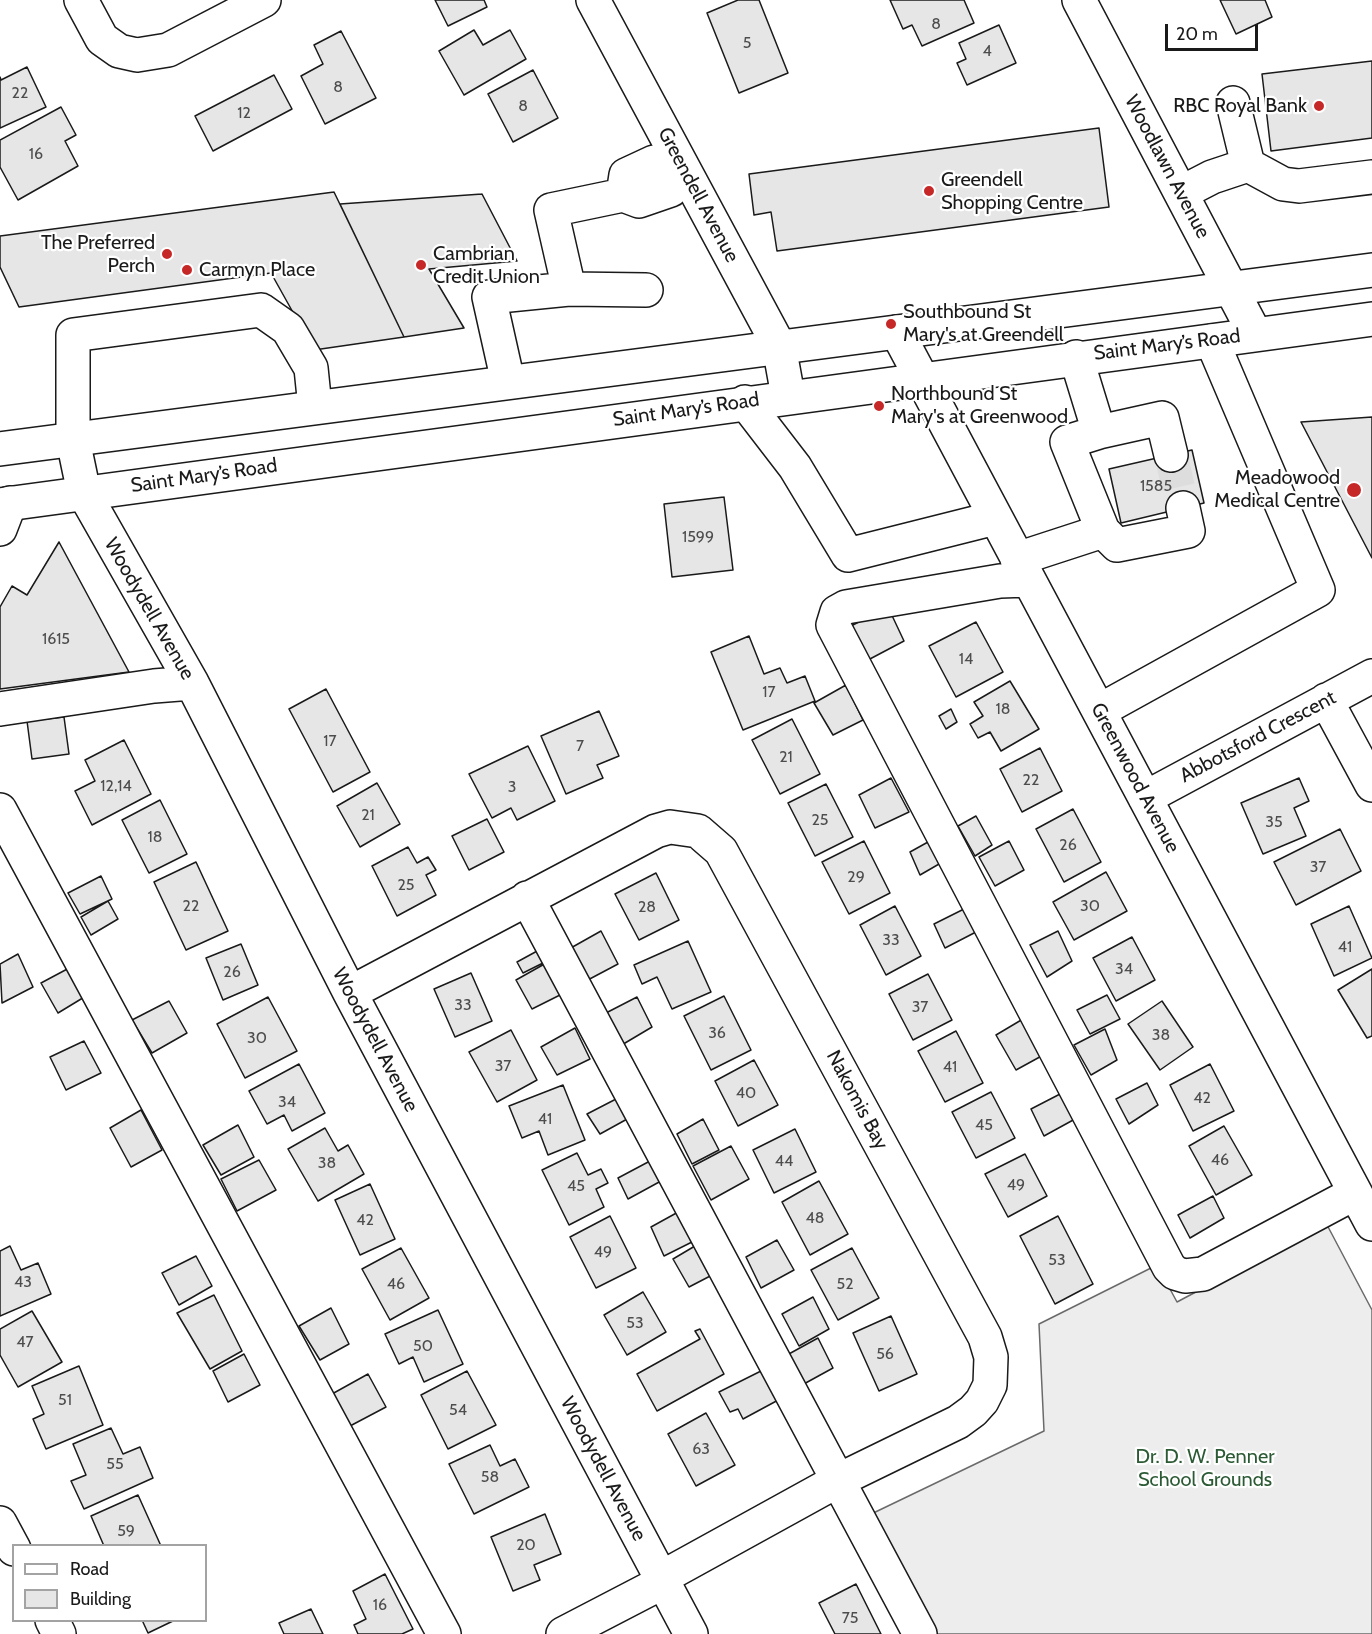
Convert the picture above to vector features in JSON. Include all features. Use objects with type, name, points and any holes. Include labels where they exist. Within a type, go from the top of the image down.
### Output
[{"type":"street","points":[[81,0],[102,39],[119,51],[136,55],[168,50],[264,0]]},
{"type":"street","name":"Greendell Avenue","points":[[593,0],[676,166],[779,346],[788,396]]},
{"type":"street","name":"Woodlawn Avenue","points":[[1079,0],[1256,334]]},
{"type":"street","points":[[1233,103],[1248,165]]},
{"type":"street","points":[[569,289],[551,210],[623,195],[626,175],[654,162],[676,166]]},
{"type":"street","points":[[1181,193],[1212,177],[1248,165],[1283,184],[1299,186],[1372,177]]},
{"type":"street","points":[[0,450],[1372,270]]},
{"type":"street","points":[[508,382],[489,297],[569,289],[646,290]]},
{"type":"street","name":"Woodydell Avenue","points":[[315,407],[311,368],[288,329],[261,310],[73,335],[73,440],[84,493],[192,683],[350,993],[691,1634]]},
{"type":"street","name":"Saint Mary’s Road","points":[[3,512],[84,493],[1076,357],[1369,321]]},
{"type":"street","name":"Greenwood Avenue","points":[[897,332],[1372,1224]]},
{"type":"street","points":[[1100,711],[1318,590],[1212,341]]},
{"type":"street","points":[[1076,357],[1100,432]]},
{"type":"street","points":[[745,402],[795,467],[848,555],[995,518]]},
{"type":"street","points":[[1171,455],[1162,418],[1067,442],[1103,531],[1118,545],[1185,520]]},
{"type":"street","points":[[1103,531],[1000,581],[846,607],[837,612],[833,626],[1169,1267],[1175,1273],[1185,1276],[1203,1274],[1356,1193]]},
{"type":"street","name":"Abbotsford Crescent","points":[[1145,798],[1372,676]]},
{"type":"street","points":[[0,708],[154,686],[192,683]]},
{"type":"street","points":[[1326,700],[1372,785]]},
{"type":"street","points":[[0,810],[444,1634]]},
{"type":"street","name":"Nakomis Bay","points":[[350,993],[656,831],[670,827],[698,831],[711,841],[729,864],[985,1337],[991,1357],[990,1385],[973,1412],[958,1422],[837,1480],[563,1634]]},
{"type":"street","points":[[527,898],[920,1634]]},
{"type":"street","points":[[0,1523],[12,1545]]},
{"type":"shaded area","name":"Dr. D. W. Penner School Grounds","points":[[1326,1223],[1372,1310],[1372,1634],[927,1634],[865,1517],[1044,1431],[1039,1324],[1157,1265],[1177,1302]]},
{"type":"building","points":[[435,0],[484,0],[487,7],[448,26]]},
{"type":"building","points":[[738,0],[759,0],[788,73],[739,93],[707,13]]},
{"type":"building","points":[[890,0],[964,0],[974,23],[922,46],[912,25],[903,29]]},
{"type":"building","points":[[1220,0],[1265,0],[1272,17],[1236,34]]},
{"type":"building","points":[[999,25],[1016,63],[967,85],[957,63],[966,59],[959,43]]},
{"type":"building","points":[[474,30],[483,45],[510,30],[526,59],[464,95],[439,51]]},
{"type":"building","points":[[341,31],[376,98],[325,124],[301,76],[323,64],[314,45]]},
{"type":"building","name":"RBC Royal Bank","points":[[1372,61],[1372,138],[1271,151],[1262,74]]},
{"type":"building","points":[[27,67],[46,107],[0,128],[0,77],[1,80]]},
{"type":"building","points":[[533,70],[558,118],[513,142],[488,94]]},
{"type":"building","points":[[274,75],[292,109],[213,151],[195,116]]},
{"type":"building","points":[[61,107],[76,135],[65,141],[78,166],[18,200],[0,167],[0,140]]},
{"type":"building","name":"Greendell Shopping Centre","points":[[1099,128],[1109,207],[777,251],[771,212],[754,215],[749,174]]},
{"type":"building","name":"Carmyn Place","points":[[334,192],[404,337],[314,350],[271,273],[19,307],[0,267],[0,236]]},
{"type":"building","name":"Cambrian Credit Union","points":[[482,194],[517,261],[429,269],[464,328],[404,337],[340,204]]},
{"type":"building","name":"Meadowood Medical Centre","points":[[1372,417],[1372,558],[1301,422]]},
{"type":"building","points":[[1192,450],[1204,503],[1121,523],[1109,469]]},
{"type":"building","points":[[724,497],[733,570],[672,577],[664,504]]},
{"type":"building","points":[[59,542],[129,672],[0,689],[0,607],[12,586],[27,595]]},
{"type":"building","points":[[888,607],[904,641],[868,660],[849,627]]},
{"type":"building","points":[[976,622],[1003,672],[956,697],[929,646]]},
{"type":"building","points":[[749,636],[764,674],[780,668],[787,683],[805,676],[815,701],[743,730],[711,652]]},
{"type":"building","points":[[1010,681],[1039,729],[1001,751],[990,732],[978,738],[970,724],[983,716],[974,702]]},
{"type":"building","points":[[846,685],[863,720],[833,735],[814,703]]},
{"type":"building","points":[[326,689],[370,772],[333,792],[289,709]]},
{"type":"building","points":[[951,709],[957,722],[946,729],[939,716]]},
{"type":"building","points":[[599,711],[619,756],[597,765],[603,778],[566,794],[541,736]]},
{"type":"building","points":[[64,717],[69,754],[32,759],[27,721]]},
{"type":"building","points":[[792,719],[820,774],[780,794],[752,740]]},
{"type":"building","points":[[124,740],[151,794],[92,825],[75,791],[95,781],[85,760]]},
{"type":"building","points":[[528,746],[555,801],[517,820],[511,808],[492,818],[469,774]]},
{"type":"building","points":[[1040,748],[1062,791],[1022,812],[1000,769]]},
{"type":"building","points":[[891,778],[909,812],[875,828],[859,795]]},
{"type":"building","points":[[1299,778],[1309,801],[1294,808],[1306,836],[1263,854],[1241,803]]},
{"type":"building","points":[[377,783],[400,824],[360,847],[337,806]]},
{"type":"building","points":[[826,784],[853,837],[815,856],[788,803]]},
{"type":"building","points":[[160,800],[187,854],[149,873],[122,820]]},
{"type":"building","points":[[1073,809],[1101,862],[1064,882],[1036,829]]},
{"type":"building","points":[[976,816],[992,845],[975,856],[958,826]]},
{"type":"building","points":[[487,819],[504,852],[469,870],[452,836]]},
{"type":"building","points":[[1340,829],[1361,871],[1296,905],[1274,862]]},
{"type":"building","points":[[937,837],[946,860],[920,875],[910,852]]},
{"type":"building","points":[[864,841],[890,893],[849,914],[822,862]]},
{"type":"building","points":[[1009,841],[1024,870],[995,886],[979,857]]},
{"type":"building","points":[[408,847],[417,863],[428,857],[436,870],[426,875],[436,895],[397,916],[372,866]]},
{"type":"building","points":[[196,862],[228,931],[186,950],[154,882]]},
{"type":"building","points":[[1106,872],[1127,911],[1074,940],[1053,902]]},
{"type":"building","points":[[656,873],[679,920],[639,940],[615,894]]},
{"type":"building","points":[[101,876],[112,899],[80,914],[68,893]]},
{"type":"building","points":[[108,901],[118,919],[91,935],[81,917]]},
{"type":"building","points":[[895,906],[921,956],[886,975],[860,925]]},
{"type":"building","points":[[1349,906],[1372,958],[1334,976],[1311,924]]},
{"type":"building","points":[[964,909],[976,932],[945,948],[934,924]]},
{"type":"building","points":[[601,931],[618,964],[584,982],[569,949]]},
{"type":"building","points":[[1058,931],[1072,961],[1047,977],[1030,945]]},
{"type":"building","points":[[1132,937],[1155,980],[1116,1001],[1093,958]]},
{"type":"building","points":[[688,941],[711,992],[672,1009],[657,977],[642,984],[634,965]]},
{"type":"building","points":[[241,944],[258,985],[223,1000],[206,958]]},
{"type":"building","points":[[539,950],[545,962],[523,973],[517,962]]},
{"type":"building","points":[[18,954],[33,987],[2,1003],[0,964]]},
{"type":"building","points":[[548,962],[564,993],[532,1009],[516,980]]},
{"type":"building","points":[[71,967],[86,996],[58,1013],[41,983]]},
{"type":"building","points":[[1372,969],[1372,1036],[1367,1038],[1338,990]]},
{"type":"building","points":[[471,973],[492,1021],[455,1037],[434,989]]},
{"type":"building","points":[[928,974],[952,1020],[913,1040],[889,994]]},
{"type":"building","points":[[1107,995],[1120,1019],[1090,1034],[1077,1010]]},
{"type":"building","points":[[724,996],[751,1050],[711,1070],[684,1016]]},
{"type":"building","points":[[268,997],[297,1051],[245,1078],[217,1024]]},
{"type":"building","points":[[637,997],[652,1027],[620,1046],[604,1014]]},
{"type":"building","points":[[169,1001],[187,1033],[152,1053],[132,1020]]},
{"type":"building","points":[[1162,1001],[1193,1047],[1160,1070],[1128,1024]]},
{"type":"building","points":[[1028,1016],[1047,1053],[1016,1070],[996,1035]]},
{"type":"building","points":[[575,1028],[590,1059],[557,1075],[541,1047]]},
{"type":"building","points":[[1105,1029],[1117,1060],[1091,1075],[1074,1045]]},
{"type":"building","points":[[511,1030],[537,1080],[497,1102],[469,1052]]},
{"type":"building","points":[[956,1031],[983,1083],[945,1102],[918,1051]]},
{"type":"building","points":[[84,1041],[101,1073],[66,1090],[50,1057]]},
{"type":"building","points":[[754,1060],[778,1105],[738,1126],[715,1081]]},
{"type":"building","points":[[299,1064],[325,1113],[292,1131],[284,1115],[267,1124],[249,1091]]},
{"type":"building","points":[[1210,1064],[1234,1111],[1193,1131],[1170,1085]]},
{"type":"building","points":[[1147,1083],[1158,1105],[1129,1124],[1116,1099]]},
{"type":"building","points":[[563,1085],[585,1140],[548,1155],[539,1131],[522,1138],[509,1106]]},
{"type":"building","points":[[991,1092],[1015,1138],[976,1158],[952,1112]]},
{"type":"building","points":[[1062,1093],[1075,1119],[1044,1136],[1031,1109]]},
{"type":"building","points":[[618,1098],[629,1118],[600,1134],[587,1114]]},
{"type":"building","points":[[141,1110],[162,1150],[131,1167],[110,1128]]},
{"type":"building","points":[[703,1119],[719,1150],[692,1164],[677,1134]]},
{"type":"building","points":[[238,1125],[254,1157],[221,1175],[203,1145]]},
{"type":"building","points":[[1224,1126],[1252,1175],[1216,1195],[1189,1146]]},
{"type":"building","points":[[325,1128],[338,1151],[348,1145],[364,1174],[318,1201],[288,1149]]},
{"type":"building","points":[[795,1129],[816,1172],[774,1193],[753,1150]]},
{"type":"building","points":[[731,1146],[749,1179],[711,1200],[693,1166]]},
{"type":"building","points":[[577,1153],[588,1175],[601,1169],[608,1183],[596,1189],[604,1207],[569,1225],[542,1170]]},
{"type":"building","points":[[1025,1154],[1047,1196],[1008,1217],[985,1174]]},
{"type":"building","points":[[259,1160],[276,1190],[237,1211],[221,1179]]},
{"type":"building","points":[[650,1161],[661,1181],[628,1199],[618,1178]]},
{"type":"building","points":[[819,1181],[848,1234],[810,1255],[782,1202]]},
{"type":"building","points":[[370,1184],[395,1239],[360,1255],[335,1200]]},
{"type":"building","points":[[1213,1196],[1224,1218],[1190,1238],[1178,1215]]},
{"type":"building","points":[[680,1211],[696,1240],[664,1256],[651,1227]]},
{"type":"building","points":[[610,1216],[636,1268],[596,1288],[570,1237]]},
{"type":"building","points":[[1058,1216],[1093,1284],[1055,1304],[1020,1236]]},
{"type":"building","points":[[777,1240],[794,1270],[761,1288],[746,1257]]},
{"type":"building","points":[[700,1243],[716,1273],[689,1287],[673,1259]]},
{"type":"building","points":[[10,1246],[21,1270],[38,1263],[51,1294],[0,1316],[0,1251]]},
{"type":"building","points":[[401,1248],[429,1298],[390,1320],[362,1269]]},
{"type":"building","points":[[852,1248],[879,1298],[838,1320],[811,1270]]},
{"type":"building","points":[[196,1256],[212,1286],[179,1305],[162,1273]]},
{"type":"building","points":[[643,1292],[666,1332],[627,1355],[604,1315]]},
{"type":"building","points":[[214,1295],[242,1351],[210,1369],[177,1313]]},
{"type":"building","points":[[813,1297],[829,1329],[799,1346],[782,1314]]},
{"type":"building","points":[[331,1308],[349,1344],[320,1360],[299,1326]]},
{"type":"building","points":[[438,1310],[463,1364],[424,1382],[413,1357],[399,1364],[385,1334]]},
{"type":"building","points":[[32,1311],[62,1362],[18,1387],[0,1355],[0,1329]]},
{"type":"building","points":[[891,1316],[917,1374],[879,1391],[853,1333]]},
{"type":"building","points":[[700,1329],[724,1374],[657,1411],[637,1374],[700,1339],[695,1331]]},
{"type":"building","points":[[818,1338],[833,1368],[802,1385],[787,1355]]},
{"type":"building","points":[[244,1354],[260,1385],[228,1402],[213,1371]]},
{"type":"building","points":[[79,1366],[103,1425],[46,1449],[33,1419],[44,1414],[32,1386]]},
{"type":"building","points":[[767,1368],[782,1398],[743,1419],[738,1409],[730,1412],[719,1392]]},
{"type":"building","points":[[467,1371],[496,1425],[448,1449],[421,1395]]},
{"type":"building","points":[[368,1374],[386,1407],[350,1426],[332,1394]]},
{"type":"building","points":[[706,1413],[735,1465],[696,1486],[668,1434]]},
{"type":"building","points":[[111,1428],[123,1454],[140,1447],[153,1478],[84,1509],[71,1481],[86,1475],[73,1444]]},
{"type":"building","points":[[490,1445],[500,1466],[515,1459],[529,1487],[474,1514],[449,1464]]},
{"type":"building","points":[[138,1495],[160,1544],[103,1544],[91,1516]]},
{"type":"building","points":[[545,1514],[561,1554],[534,1565],[540,1580],[513,1591],[491,1537]]},
{"type":"building","points":[[385,1574],[413,1629],[402,1634],[358,1634],[354,1625],[366,1619],[353,1591]]},
{"type":"building","points":[[856,1584],[881,1634],[835,1634],[819,1603]]},
{"type":"building","points":[[311,1609],[323,1634],[284,1634],[279,1623]]},
{"type":"building","points":[[143,1622],[171,1622],[148,1633]]},
{"type":"tunnel","points":[[1171,455],[1183,508]]},
{"type":"place","name":"RBC Royal Bank","points":[[1319,106]]},
{"type":"place","name":"Greendell Shopping Centre","points":[[929,191]]},
{"type":"place","name":"The Preferred Perch","points":[[167,254]]},
{"type":"place","name":"Cambrian Credit Union","points":[[421,265]]},
{"type":"place","name":"Carmyn Place","points":[[187,270]]},
{"type":"place","name":"Southbound St Mary's at Greendell","points":[[891,324]]},
{"type":"place","name":"Northbound St Mary's at Greenwood","points":[[879,406]]},
{"type":"place","name":"Meadowood Medical Centre","points":[[1354,490]]}]
